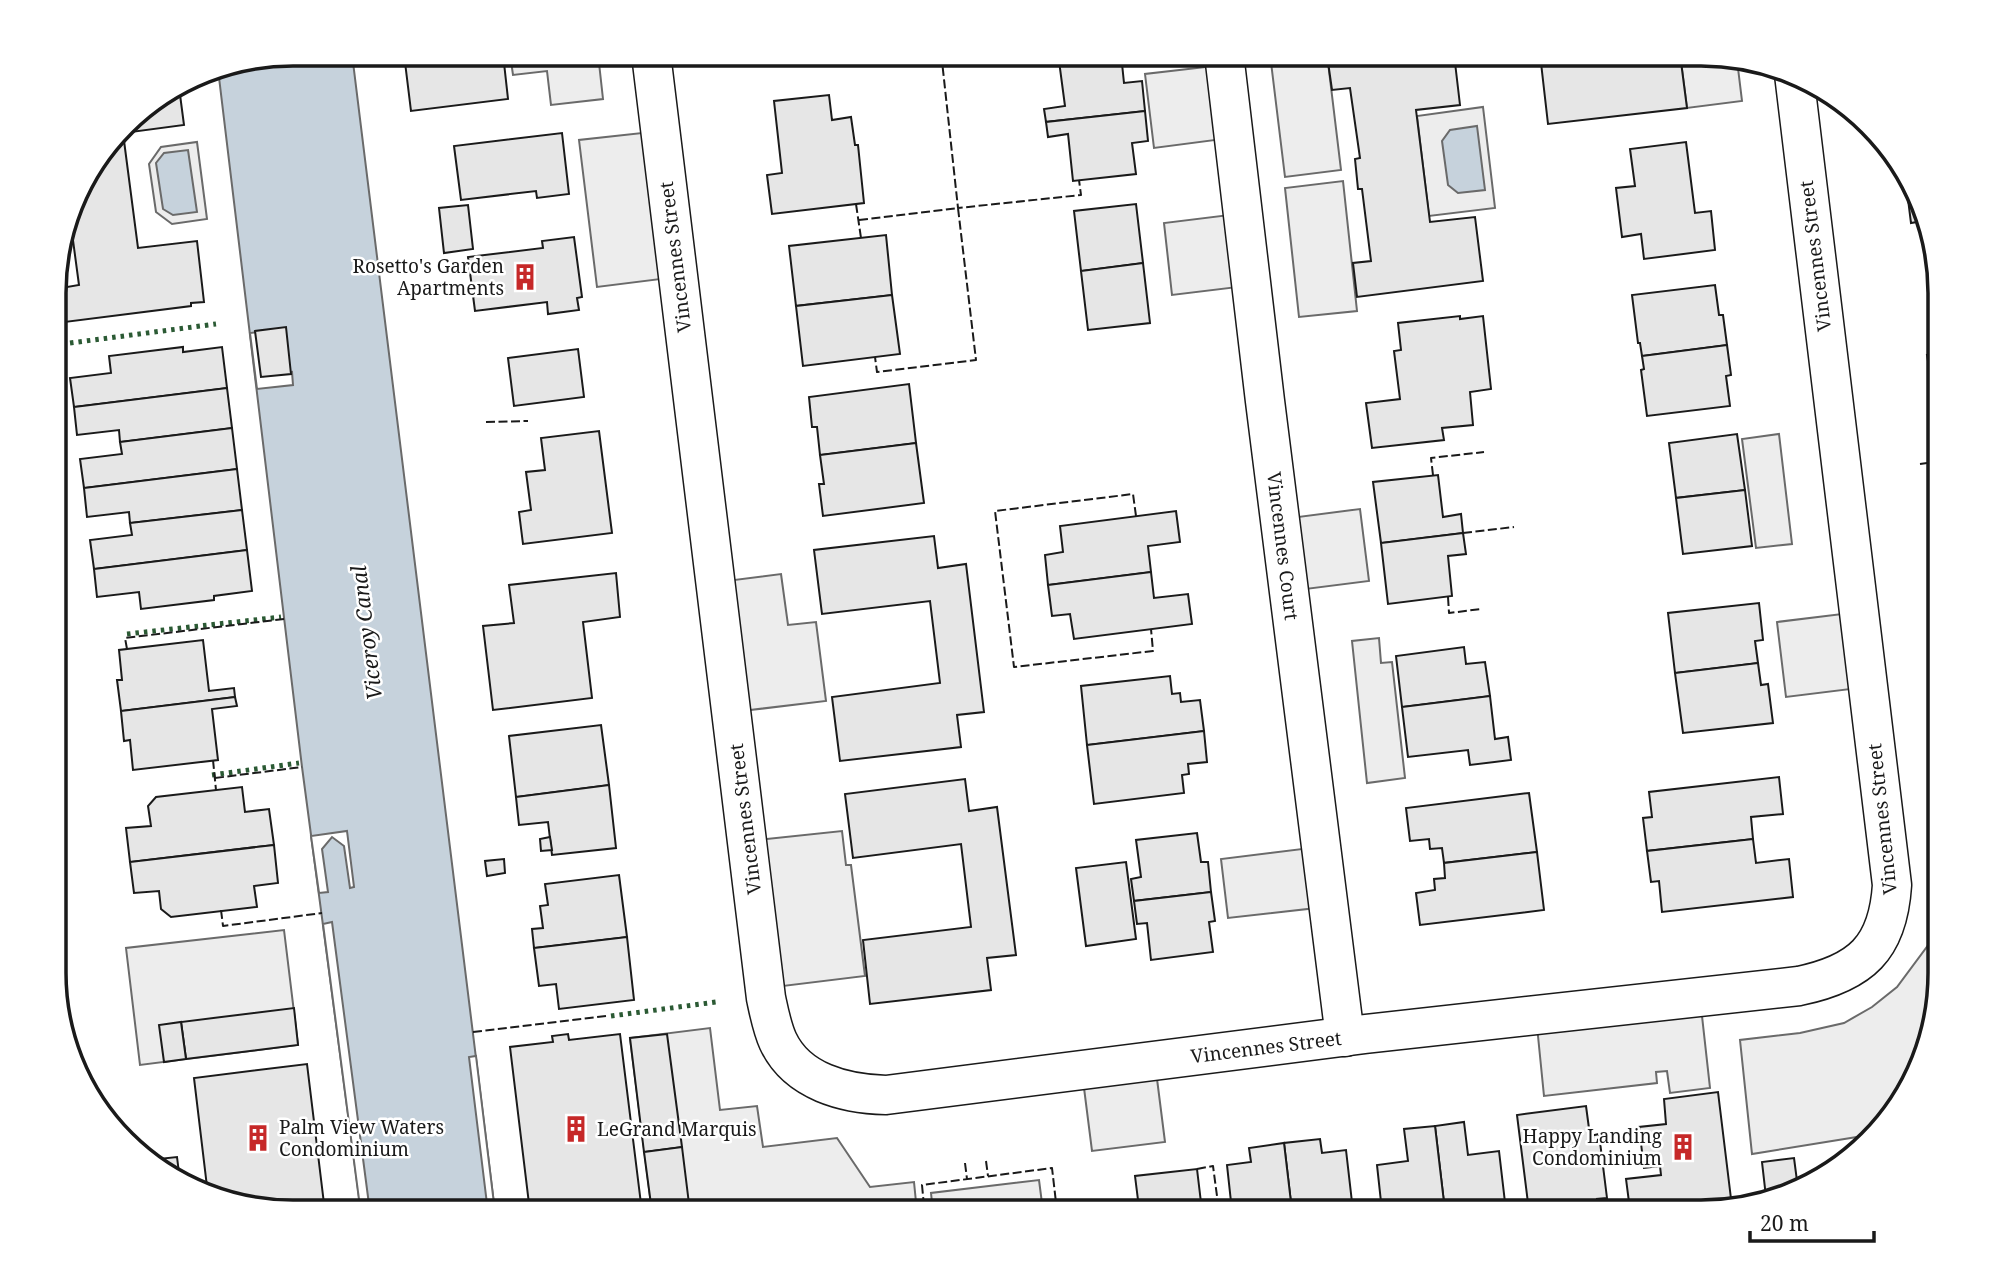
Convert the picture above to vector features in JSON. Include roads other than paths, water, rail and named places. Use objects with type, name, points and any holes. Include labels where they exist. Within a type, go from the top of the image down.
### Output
[{"type":"street","name":"Vincennes Street","points":[[651,66],[766,998],[777,1040],[795,1065],[827,1085],[846,1092],[886,1095],[1345,1037],[1799,986],[1826,980],[1866,957],[1886,924],[1892,884],[1796,87]]},
{"type":"street","name":"Vincennes Court","points":[[1225,66],[1345,1037]]},
{"type":"water","name":"Viceroy Canal","points":[[353,66],[494,1200],[359,1200],[302,767],[219,79],[264,68]]},
{"type":"water","points":[[1477,126],[1485,190],[1458,193],[1448,185],[1442,141],[1450,130]]},
{"type":"water","points":[[188,150],[197,212],[173,215],[163,209],[156,163],[164,153]]},
{"type":"place","name":"Rosetto's Garden Apartments","points":[[525,277]]},
{"type":"place","name":"LeGrand Marquis","points":[[576,1129]]},
{"type":"place","name":"Palm View Waters Condominium","points":[[258,1138]]},
{"type":"place","name":"Happy Landing Condominium","points":[[1683,1147]]}]
